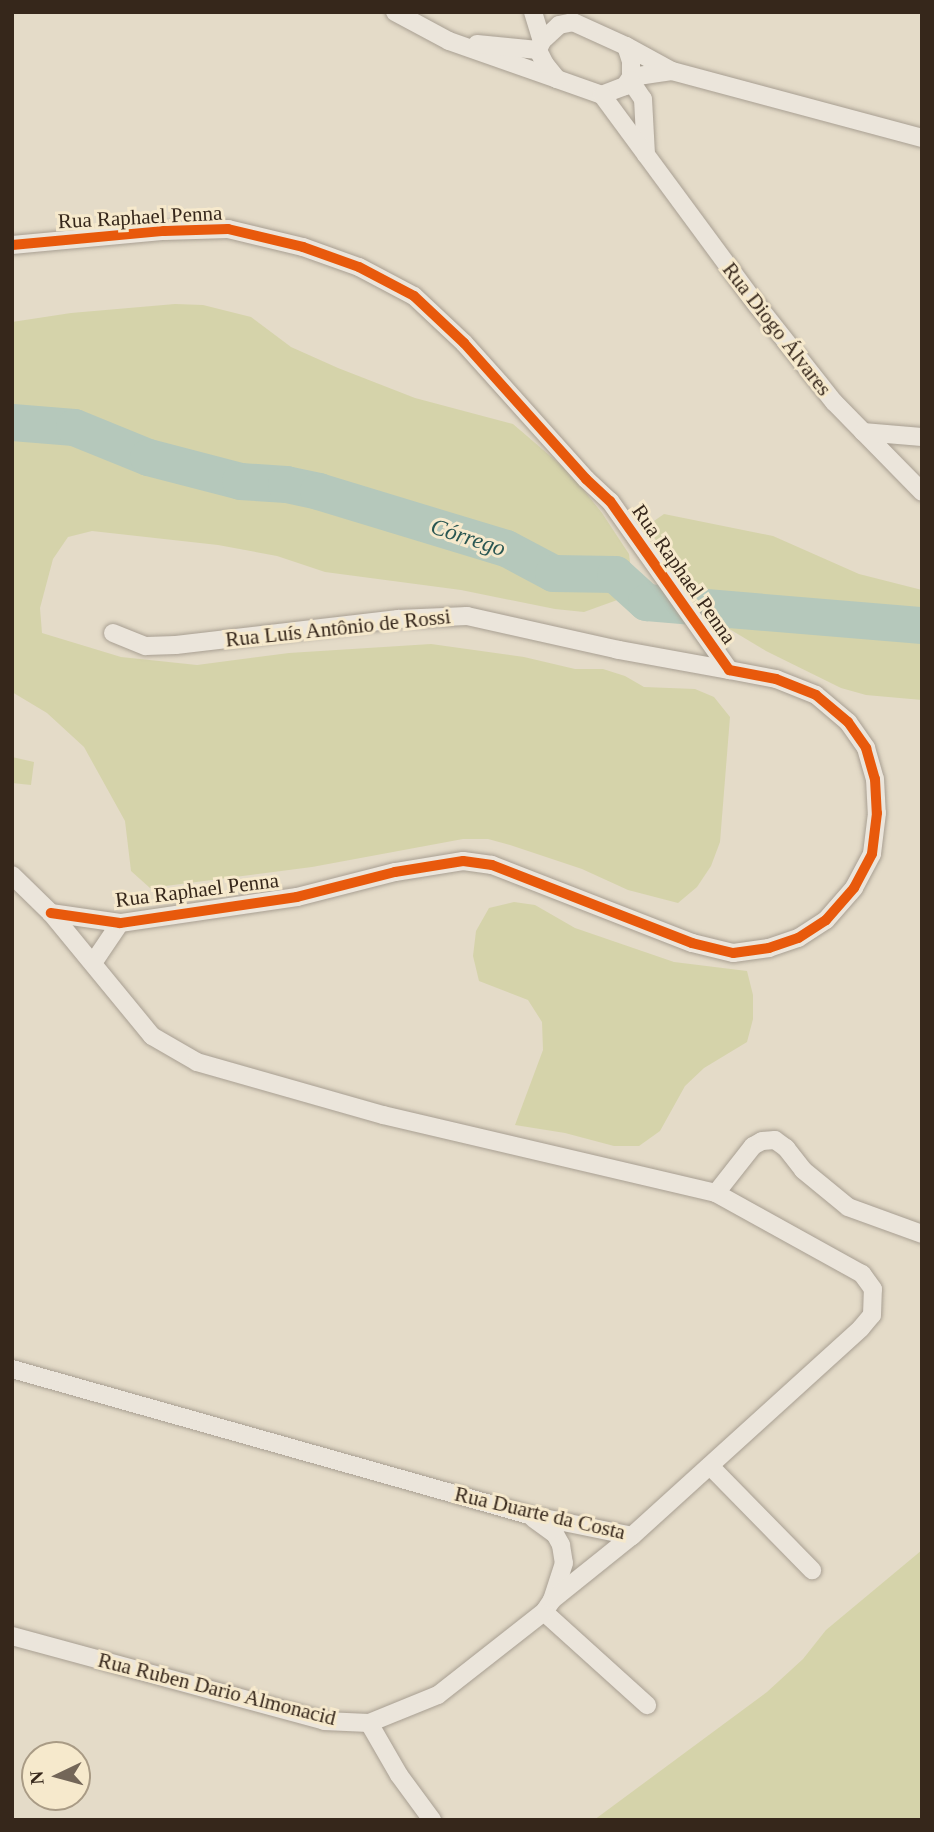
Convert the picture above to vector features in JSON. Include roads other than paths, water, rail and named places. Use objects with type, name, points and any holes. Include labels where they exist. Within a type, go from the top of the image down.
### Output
[{"type":"street","points":[[395,12],[449,41],[603,95],[618,90],[630,78],[672,71]]},
{"type":"street","points":[[533,12],[545,64],[557,79]]},
{"type":"street","points":[[449,41],[540,45],[569,17],[672,71],[922,138]]},
{"type":"street","points":[[626,46],[631,61],[630,78],[643,99],[646,155]]},
{"type":"street","name":"Rua Diogo Álvares","points":[[603,95],[757,305],[834,402],[920,484]]},
{"type":"street","name":"Rua Raphael Penna","points":[[12,245],[164,231],[228,229],[303,247],[359,267],[414,296],[464,342],[610,501],[729,670],[776,679],[816,695],[848,722],[866,748],[872,769],[877,813],[872,855],[855,888],[833,912],[798,938],[769,948],[733,953],[692,943],[492,865],[463,861],[395,872],[297,897],[120,923],[51,913]]},
{"type":"street","points":[[863,432],[922,437]]},
{"type":"street","name":"Rua Luís Antônio de Rossi","points":[[113,632],[146,646],[177,645],[398,619],[467,616],[619,650],[729,670]]},
{"type":"street","name":"Rua Duarte da Costa","points":[[12,875],[51,913],[152,1036],[197,1062],[383,1115],[716,1194],[862,1274],[873,1289],[874,1302],[872,1315],[861,1328],[632,1536],[529,1515],[12,1369]]},
{"type":"street","points":[[93,963],[120,923]]},
{"type":"street","points":[[716,1194],[753,1146],[762,1141],[775,1140],[786,1147],[803,1170],[848,1207],[922,1234]]},
{"type":"street","points":[[710,1466],[813,1570]]},
{"type":"street","points":[[529,1515],[555,1534],[561,1545],[564,1563],[548,1606],[647,1705]]},
{"type":"street","name":"Rua Ruben Dario Almonacid","points":[[12,1636],[324,1721],[369,1723],[438,1695],[632,1536]]},
{"type":"street","points":[[369,1723],[399,1775],[432,1820]]},
{"type":"waterway","name":"Córrego","points":[[12,422],[74,427],[148,457],[240,481],[286,484],[318,491],[506,548],[553,573],[615,574],[646,602],[922,625]]}]
